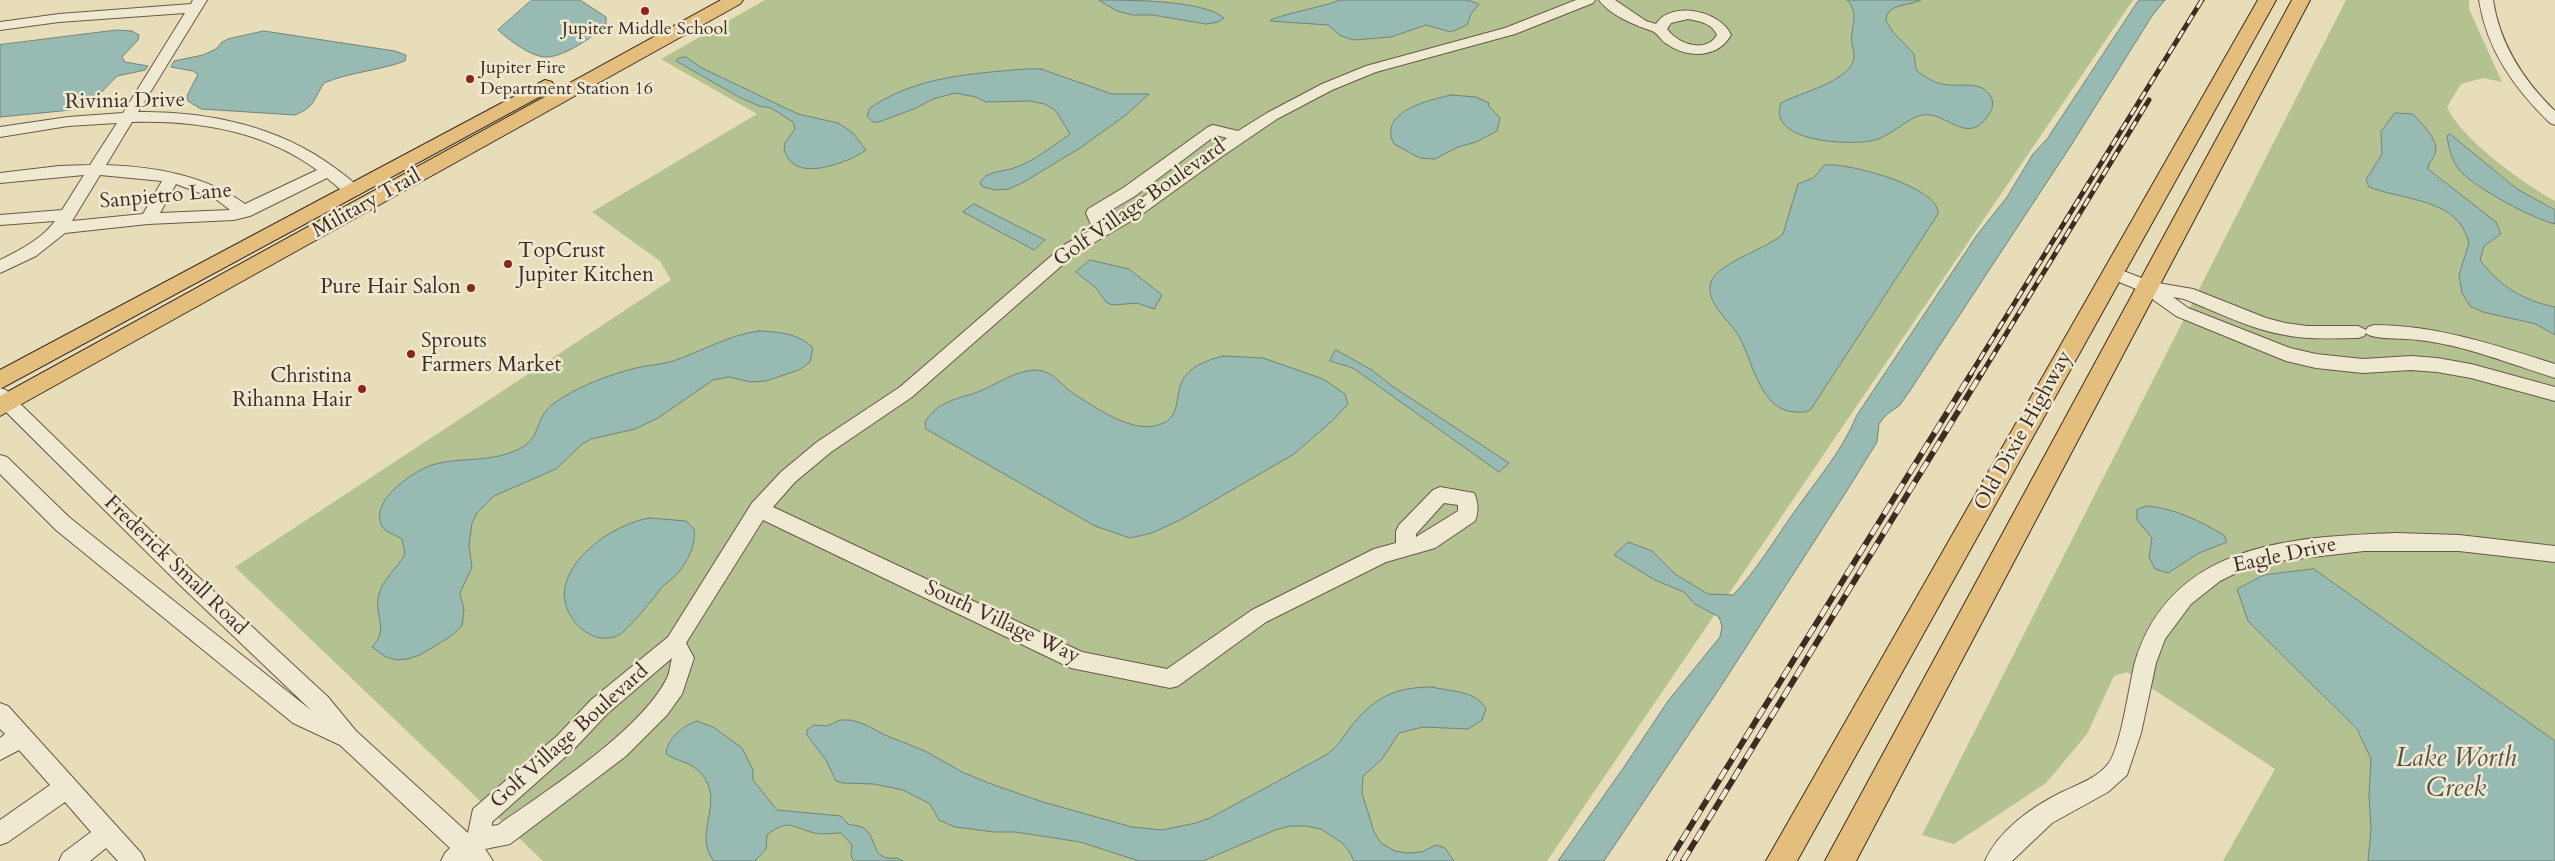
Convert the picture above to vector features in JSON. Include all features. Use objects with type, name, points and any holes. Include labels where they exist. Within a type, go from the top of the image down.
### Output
[{"type":"main road","name":"Military Trail","points":[[3,402],[462,141],[703,0]]},
{"type":"main road","name":"Military Trail","points":[[0,380],[353,191],[462,141],[734,0]]},
{"type":"main road","name":"Old Dixie Highway","points":[[1781,861],[2266,0]]},
{"type":"main road","name":"Old Dixie Highway","points":[[1840,861],[2301,0]]},
{"type":"street","name":"Golf Village Boulevard","points":[[470,852],[481,817],[565,743],[599,707],[675,643],[759,509],[808,458],[882,410],[906,392],[1070,249],[1132,213],[1240,136],[1293,103],[1371,69],[1423,53],[1510,31],[1588,0]]},
{"type":"street","points":[[1606,0],[1642,24],[1660,29]]},
{"type":"street","points":[[2486,0],[2493,30],[2508,64],[2526,89],[2555,120]]},
{"type":"street","points":[[0,26],[197,4]]},
{"type":"street","points":[[0,267],[47,242],[63,222],[125,118],[197,4]]},
{"type":"street","name":"Rivinia Drive","points":[[0,132],[26,127],[125,118],[171,118],[245,131],[280,141],[306,154],[353,191]]},
{"type":"street","points":[[3,181],[95,169],[123,171],[171,179],[214,192],[244,212]]},
{"type":"street","name":"Sanpietro Lane","points":[[0,220],[63,222],[234,215],[244,212],[328,171]]},
{"type":"street","points":[[148,219],[171,179]]},
{"type":"street","points":[[2113,273],[2147,287],[2182,312],[2286,354],[2326,362],[2363,366],[2411,363],[2455,368],[2555,394]]},
{"type":"street","points":[[2147,287],[2187,293],[2262,323],[2307,332],[2397,330],[2444,338],[2555,371]]},
{"type":"street","points":[[2307,332],[2326,362]]},
{"type":"street","points":[[2444,338],[2455,368]]},
{"type":"street","points":[[2533,364],[2537,389]]},
{"type":"street","name":"Frederick Small Road","points":[[3,402],[320,704],[348,738],[470,852]]},
{"type":"street","name":"Frederick Small Road","points":[[0,462],[63,524],[301,716],[348,738]]},
{"type":"street","name":"South Village Way","points":[[759,509],[807,534],[862,557],[1079,660],[1170,678],[1260,616],[1380,556],[1406,548]]},
{"type":"street","name":"Eagle Drive","points":[[1997,861],[2022,833],[2041,817],[2092,788],[2119,768],[2131,734],[2148,654],[2155,636],[2176,606],[2193,588],[2224,568],[2286,551],[2370,541],[2460,542],[2555,554]]},
{"type":"street","name":"Golf Village Boulevard","points":[[470,852],[502,836],[614,752],[652,715],[675,686],[683,658],[675,643]]},
{"type":"street","points":[[0,713],[133,861]]},
{"type":"street","points":[[0,750],[20,736]]},
{"type":"street","points":[[0,834],[66,787]]},
{"type":"street","points":[[71,861],[108,834]]},
{"type":"green space","points":[[765,0],[2133,0],[1547,861],[543,861],[235,567],[671,280],[660,261],[592,212],[757,114],[661,59]]},
{"type":"green space","points":[[2346,0],[2469,0],[2469,9],[2502,82],[2483,78],[2461,84],[2447,107],[2466,133],[2495,160],[2555,201],[2555,741],[2314,570],[2264,575],[2237,589],[2307,679],[2357,730],[2371,759],[2369,795],[2371,830],[2368,861],[2223,861],[2275,769],[2127,672],[2114,676],[2087,734],[2046,783],[1954,844],[1922,835]]},
{"type":"water","points":[[532,0],[580,0],[606,17],[606,24],[587,40],[561,54],[545,57],[539,56],[520,47],[498,30]]},
{"type":"water","points":[[1099,0],[1183,4],[1214,12],[1224,18],[1218,22],[1206,24],[1153,15],[1133,15],[1117,11]]},
{"type":"water","points":[[1340,0],[1467,0],[1479,4],[1471,14],[1467,25],[1451,32],[1426,25],[1391,37],[1354,40],[1341,36],[1328,25],[1270,21],[1281,16]]},
{"type":"water","points":[[1847,0],[1921,0],[1894,8],[1887,15],[1886,21],[1893,32],[1914,54],[1916,70],[1938,83],[1976,86],[1987,91],[1992,99],[1993,106],[1981,124],[1973,128],[1965,128],[1931,115],[1922,115],[1917,116],[1881,138],[1864,142],[1814,139],[1798,134],[1786,126],[1780,116],[1781,103],[1824,85],[1845,72],[1852,65],[1854,56],[1851,39],[1854,15]]},
{"type":"water","points":[[2139,0],[2165,0],[2152,16],[2070,147],[1911,389],[1900,405],[1886,415],[1879,424],[1877,442],[1848,489],[1721,686],[1604,861],[1558,861],[1668,701],[1720,637],[1722,626],[1719,617],[1695,604],[1684,592],[1655,580],[1614,555],[1628,542],[1652,551],[1675,574],[1708,594],[1733,595],[1758,565],[1829,465],[1851,429],[1857,415],[1977,235],[2007,197],[2033,154],[2047,139]]},
{"type":"water","points":[[117,30],[132,31],[139,35],[138,40],[122,57],[125,62],[148,66],[145,70],[117,76],[94,100],[71,110],[0,117],[0,45]]},
{"type":"water","points":[[264,31],[395,51],[406,55],[405,61],[344,76],[324,83],[310,106],[295,115],[201,109],[188,101],[187,96],[198,74],[193,71],[171,67],[174,61],[203,55],[216,49],[222,42],[228,39]]},
{"type":"water","points":[[686,57],[702,68],[798,114],[838,123],[853,133],[866,150],[850,159],[828,166],[807,168],[797,166],[790,161],[784,151],[785,143],[795,129],[793,122],[771,108],[759,106],[739,97],[676,61],[679,58]]},
{"type":"water","points":[[1041,69],[1112,94],[1149,94],[1126,115],[1080,148],[1009,189],[995,190],[983,187],[980,183],[982,179],[994,172],[1014,168],[1029,162],[1070,134],[1056,111],[1045,104],[1029,101],[986,102],[976,97],[955,93],[933,99],[916,108],[879,122],[873,122],[867,116],[870,108],[901,91],[917,85],[950,77]]},
{"type":"water","points":[[1451,95],[1476,97],[1489,103],[1488,105],[1500,118],[1497,131],[1435,159],[1420,158],[1394,144],[1391,133],[1393,124],[1399,116],[1419,104]]},
{"type":"water","points":[[2395,113],[2413,114],[2432,137],[2436,150],[2428,169],[2496,222],[2501,234],[2484,246],[2480,260],[2495,277],[2513,291],[2533,301],[2555,307],[2555,335],[2536,324],[2483,312],[2470,306],[2462,293],[2459,275],[2469,243],[2461,225],[2453,216],[2431,204],[2369,187],[2366,180],[2382,154],[2381,132]]},
{"type":"water","points":[[2450,134],[2517,189],[2555,210],[2555,224],[2520,210],[2468,179],[2453,160],[2447,136]]},
{"type":"water","points":[[1825,165],[1836,165],[1871,172],[1909,186],[1925,195],[1935,204],[1938,214],[1811,409],[1806,412],[1796,412],[1784,410],[1774,404],[1766,395],[1740,338],[1715,304],[1710,290],[1711,282],[1715,275],[1723,268],[1767,245],[1783,234],[1798,184],[1813,178]]},
{"type":"water","points":[[974,204],[1045,240],[1034,250],[963,212]]},
{"type":"water","points":[[1090,260],[1129,269],[1162,295],[1154,309],[1137,303],[1113,305],[1107,303],[1095,287],[1076,272]]},
{"type":"water","points":[[759,331],[781,333],[801,339],[813,348],[810,362],[799,370],[766,381],[751,382],[729,377],[713,380],[658,418],[635,429],[591,439],[581,445],[556,469],[494,496],[477,513],[472,523],[469,545],[472,567],[460,593],[464,610],[462,626],[451,636],[420,655],[408,659],[397,660],[386,657],[372,647],[380,635],[381,629],[378,598],[382,586],[405,554],[402,539],[385,530],[380,520],[380,510],[393,490],[414,474],[432,465],[498,456],[521,448],[532,438],[543,416],[553,404],[593,382],[636,368],[673,361],[737,336]]},
{"type":"water","points":[[1336,350],[1372,370],[1392,386],[1509,463],[1499,472],[1353,368],[1330,361]]},
{"type":"water","points":[[1223,356],[1263,358],[1323,379],[1345,394],[1348,404],[1332,421],[1294,454],[1182,519],[1152,533],[1130,538],[1095,526],[926,429],[925,423],[939,407],[980,391],[1011,376],[1036,370],[1048,373],[1077,396],[1124,422],[1145,427],[1154,426],[1164,423],[1174,412],[1179,390],[1186,375],[1203,363]]},
{"type":"water","points":[[2146,506],[2167,509],[2196,520],[2224,535],[2227,542],[2199,553],[2168,573],[2155,569],[2149,557],[2152,538],[2137,520],[2137,510]]},
{"type":"water","points":[[650,518],[686,521],[694,529],[694,542],[686,562],[678,573],[662,587],[641,613],[619,635],[608,638],[588,633],[579,627],[567,608],[564,598],[569,574],[586,552],[610,533],[637,521]]},
{"type":"water","name":"Lake Worth Creek","points":[[2314,569],[2555,741],[2555,861],[2368,861],[2371,830],[2369,795],[2371,759],[2357,729],[2248,621],[2237,589],[2264,575]]},
{"type":"water","points":[[1432,687],[1476,698],[1486,709],[1482,720],[1468,729],[1423,727],[1399,733],[1382,759],[1363,776],[1362,793],[1374,832],[1381,843],[1395,851],[1407,853],[1422,852],[1436,845],[1445,848],[1454,861],[1354,861],[1342,843],[1321,829],[1306,826],[1290,826],[1275,830],[1203,861],[1139,861],[1080,842],[1016,832],[994,832],[955,827],[939,820],[930,804],[903,790],[874,784],[836,781],[826,760],[807,735],[807,730],[814,725],[827,726],[840,720],[851,720],[925,751],[964,773],[994,785],[1043,802],[1132,827],[1162,830],[1210,818],[1326,755],[1367,709],[1385,696],[1406,689]]},
{"type":"water","points":[[697,721],[713,727],[742,748],[753,770],[753,780],[777,810],[841,816],[848,824],[864,828],[870,834],[876,849],[883,856],[903,861],[854,861],[851,856],[852,845],[841,833],[817,834],[785,825],[767,835],[766,849],[755,861],[714,861],[708,850],[706,839],[711,802],[710,790],[705,778],[694,767],[666,754],[669,743],[677,733]]},
{"type":"railway","points":[[1970,375],[2202,0]]},
{"type":"railway","points":[[1981,375],[2149,100]]},
{"type":"railway","points":[[1669,861],[1971,374]]},
{"type":"railway","points":[[1683,861],[1981,374]]},
{"type":"place","name":"Jupiter Middle School","points":[[645,11]]},
{"type":"place","name":"Jupiter Fire Department Station 16","points":[[470,79]]},
{"type":"place","name":"TopCrust Jupiter Kitchen","points":[[508,264]]},
{"type":"place","name":"Pure Hair Salon","points":[[471,288]]},
{"type":"place","name":"Sprouts Farmers Market","points":[[411,354]]},
{"type":"place","name":"Christina Rihanna Hair","points":[[362,389]]}]
